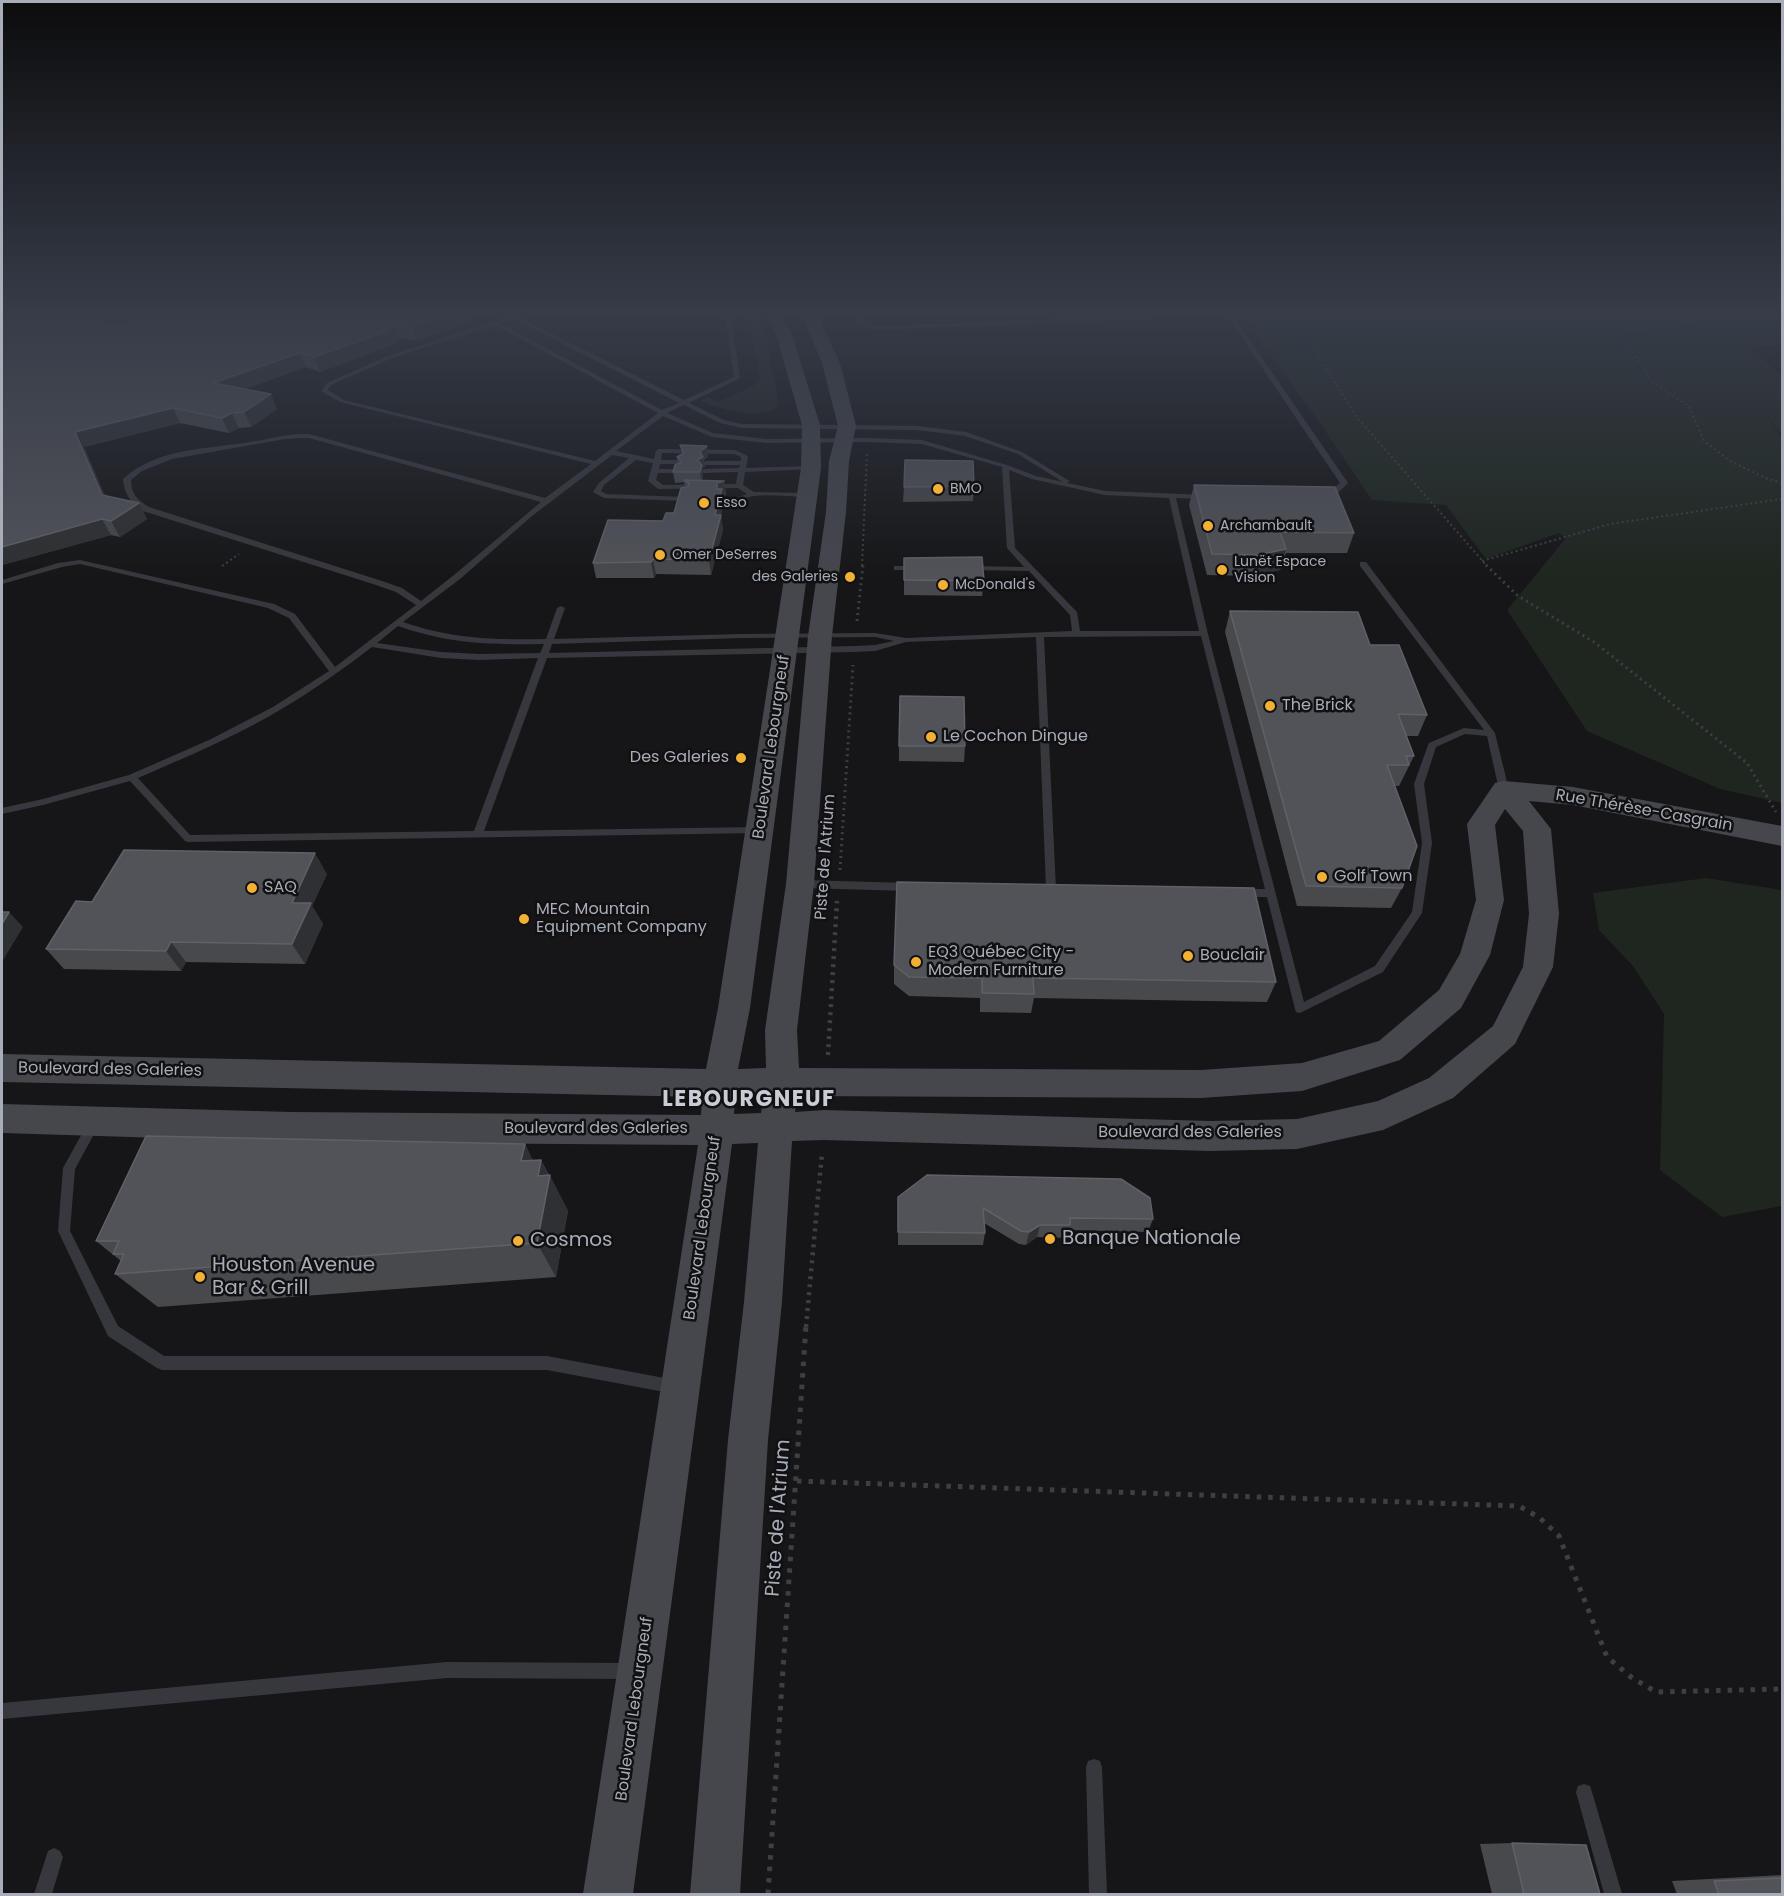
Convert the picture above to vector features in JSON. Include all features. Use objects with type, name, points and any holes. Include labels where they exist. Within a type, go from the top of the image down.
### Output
[{"type":"main road","name":"Boulevard Lebourgneuf","points":[[608,1894],[717,1130],[719,1083],[734,1008],[808,495],[811,432],[804,405]]},
{"type":"main road","name":"Boulevard Lebourgneuf","points":[[715,1894],[748,1440],[763,1302],[776,1128],[783,1083],[781,1029],[800,884],[820,643],[845,433],[839,405]]},
{"type":"main road","name":"Rue Thérèse-Casgrain","points":[[1504,790],[1572,796],[1780,824]]},
{"type":"main road","name":"Boulevard des Galeries","points":[[2,1068],[719,1083],[1201,1084],[1302,1077],[1389,1051],[1450,999],[1475,955],[1490,900],[1481,824],[1504,790],[1537,829],[1544,914],[1538,968],[1504,1035],[1441,1088],[1383,1115],[1297,1134],[1210,1136],[824,1125],[717,1130],[291,1127],[2,1118]]},
{"type":"lane","points":[[360,405],[595,463]]},
{"type":"lane","points":[[648,405],[712,435],[749,440],[811,432],[845,433],[917,428],[966,434],[1020,453],[1072,484]]},
{"type":"lane","points":[[2,811],[132,777],[212,742],[276,709],[334,672],[422,605],[546,501],[609,452],[662,413],[678,405]]},
{"type":"lane","points":[[688,405],[722,422],[742,426],[845,433],[922,442],[1005,466],[1034,478],[1072,484],[1105,493],[1216,497]]},
{"type":"lane","points":[[1291,405],[1344,483],[1329,496],[1320,496]]},
{"type":"lane","points":[[422,605],[399,590],[376,582],[146,509],[134,502],[127,493],[127,479],[140,468],[159,460],[257,443],[290,434],[309,436],[546,501]]},
{"type":"lane","points":[[740,486],[745,456],[735,452],[659,451],[652,481],[662,487],[740,486],[753,494]]},
{"type":"lane","points":[[609,452],[657,462],[680,462]]},
{"type":"lane","points":[[635,457],[601,484],[597,492],[604,496],[685,499]]},
{"type":"lane","points":[[706,462],[742,467]]},
{"type":"lane","points":[[1005,466],[1011,549],[1074,614],[1076,633]]},
{"type":"lane","points":[[704,471],[742,467],[811,468]]},
{"type":"lane","points":[[655,471],[678,471]]},
{"type":"lane","points":[[648,498],[662,487]]},
{"type":"lane","points":[[724,500],[737,500],[753,494],[808,495]]},
{"type":"lane","points":[[1172,497],[1204,634],[1300,1009],[1379,969],[1416,913],[1426,843],[1419,784],[1432,745],[1464,731],[1491,733]]},
{"type":"lane","points":[[2,582],[80,562],[271,606],[292,616],[334,672]]},
{"type":"lane","points":[[1363,564],[1491,733],[1504,790]]},
{"type":"lane","points":[[897,568],[931,568]]},
{"type":"lane","points":[[964,568],[1030,569]]},
{"type":"lane","points":[[478,834],[561,608]]},
{"type":"lane","points":[[397,623],[426,633],[469,641],[820,643],[875,648],[906,640]]},
{"type":"lane","points":[[370,644],[479,657],[820,643],[875,635],[906,640],[1076,633],[1204,634]]},
{"type":"lane","points":[[1040,636],[1051,889]]},
{"type":"lane","points":[[132,777],[188,839],[760,830]]},
{"type":"lane","points":[[800,884],[916,887]]},
{"type":"lane","points":[[1040,889],[1063,889]]},
{"type":"lane","points":[[1237,893],[1271,893]]},
{"type":"lane","points":[[95,1121],[69,1168],[64,1231],[113,1331],[162,1363],[547,1364],[681,1388]]},
{"type":"lane","points":[[2,1711],[447,1670],[640,1672]]},
{"type":"lane","points":[[1094,1767],[1098,1894]]},
{"type":"lane","points":[[1584,1792],[1613,1894]]},
{"type":"lane","points":[[43,1894],[54,1857]]},
{"type":"path","points":[[1349,405],[1482,561],[1518,596],[1594,642],[1747,763],[1780,824]]},
{"type":"path","points":[[1687,405],[1704,441],[1730,461],[1782,483]]},
{"type":"path","points":[[856,625],[865,540],[866,447]]},
{"type":"path","points":[[1482,561],[1610,524],[1782,499]]},
{"type":"path","name":"Piste de l'Atrium","points":[[829,1051],[833,936],[839,885],[853,665]]},
{"type":"path","name":"Piste de l'Atrium","points":[[768,1894],[797,1481],[807,1300],[822,1144]]},
{"type":"path","points":[[797,1481],[1519,1506],[1540,1518],[1559,1536],[1607,1657],[1631,1677],[1656,1692],[1782,1689]]},
{"type":"shaded area","points":[[714,405],[777,405],[762,413],[741,412]]},
{"type":"shaded area","points":[[1307,405],[1782,405],[1782,436],[1763,409],[1782,439],[1782,803],[1720,789],[1587,731],[1507,610],[1566,538],[1559,533],[1486,559],[1446,505],[1372,500]]},
{"type":"shaded area","points":[[1706,878],[1782,890],[1782,1206],[1722,1217],[1660,1170],[1664,1014],[1633,966],[1599,930],[1593,893]]},
{"type":"building","points":[[2,405],[254,405],[244,412],[232,413],[222,418],[173,408],[75,432],[102,495],[139,503],[111,521],[102,519],[2,547]]},
{"type":"building","points":[[680,445],[707,446],[700,452],[703,457],[697,460],[702,465],[700,472],[673,472],[675,465],[682,462],[677,457],[684,453]]},
{"type":"building","points":[[905,460],[973,461],[974,486],[904,487]]},
{"type":"building","points":[[684,480],[724,481],[717,483],[717,489],[722,489],[715,515],[721,515],[709,560],[653,559],[651,562],[593,563],[608,520],[663,521],[666,513],[674,513],[681,488],[688,487],[689,483]]},
{"type":"building","points":[[1194,485],[1335,487],[1354,533],[1280,532],[1286,549],[1258,555],[1212,554]]},
{"type":"building","points":[[982,557],[984,581],[904,580],[904,558]]},
{"type":"building","points":[[1230,611],[1358,612],[1370,645],[1399,645],[1427,715],[1398,714],[1414,756],[1406,756],[1409,765],[1387,765],[1417,846],[1402,888],[1306,886]]},
{"type":"building","name":"Le Cochon Dingue","points":[[900,696],[964,697],[965,746],[899,746]]},
{"type":"building","points":[[124,850],[315,853],[292,903],[311,903],[292,944],[171,942],[166,951],[46,949],[76,901],[92,902]]},
{"type":"building","points":[[897,882],[1254,888],[1276,982],[1033,978],[1034,994],[982,993],[982,978],[909,977],[894,965]]},
{"type":"building","points":[[2,912],[9,912],[2,924]]},
{"type":"building","points":[[146,1136],[525,1144],[521,1161],[541,1160],[538,1176],[550,1175],[537,1243],[115,1274],[124,1254],[113,1254],[119,1241],[96,1241]]},
{"type":"building","points":[[927,1175],[1121,1179],[1150,1198],[1153,1219],[1070,1218],[1070,1225],[1040,1225],[1029,1232],[1021,1231],[983,1208],[985,1233],[898,1232],[898,1197]]},
{"type":"building","points":[[1512,1843],[1586,1845],[1600,1894],[1524,1894]]},
{"type":"building","points":[[1782,1878],[1782,1894],[1719,1894],[1714,1881]]},
{"type":"place","name":"BMO","points":[[938,489]]},
{"type":"place","name":"Esso","points":[[704,503]]},
{"type":"place","name":"Archambault","points":[[1208,526]]},
{"type":"place","name":"Omer DeSerres","points":[[660,555]]},
{"type":"place","name":"Lunët Espace Vision","points":[[1222,570]]},
{"type":"place","name":"des Galeries","points":[[850,577]]},
{"type":"place","name":"McDonald's","points":[[943,585]]},
{"type":"place","name":"The Brick","points":[[1270,706]]},
{"type":"place","name":"Le Cochon Dingue","points":[[931,737]]},
{"type":"place","name":"Des Galeries","points":[[741,758]]},
{"type":"place","name":"Golf Town","points":[[1322,877]]},
{"type":"place","name":"SAQ","points":[[252,888]]},
{"type":"place","name":"MEC Mountain Equipment Company","points":[[524,919]]},
{"type":"place","name":"Bouclair","points":[[1188,956]]},
{"type":"place","name":"EQ3 Québec City - Modern Furniture","points":[[916,962]]},
{"type":"place","name":"Banque Nationale","points":[[1050,1239]]},
{"type":"place","name":"Cosmos","points":[[518,1241]]},
{"type":"place","name":"Houston Avenue Bar & Grill","points":[[200,1277]]},
{"type":"district","name":"LEBOURGNEUF","points":[[749,1100]]}]
